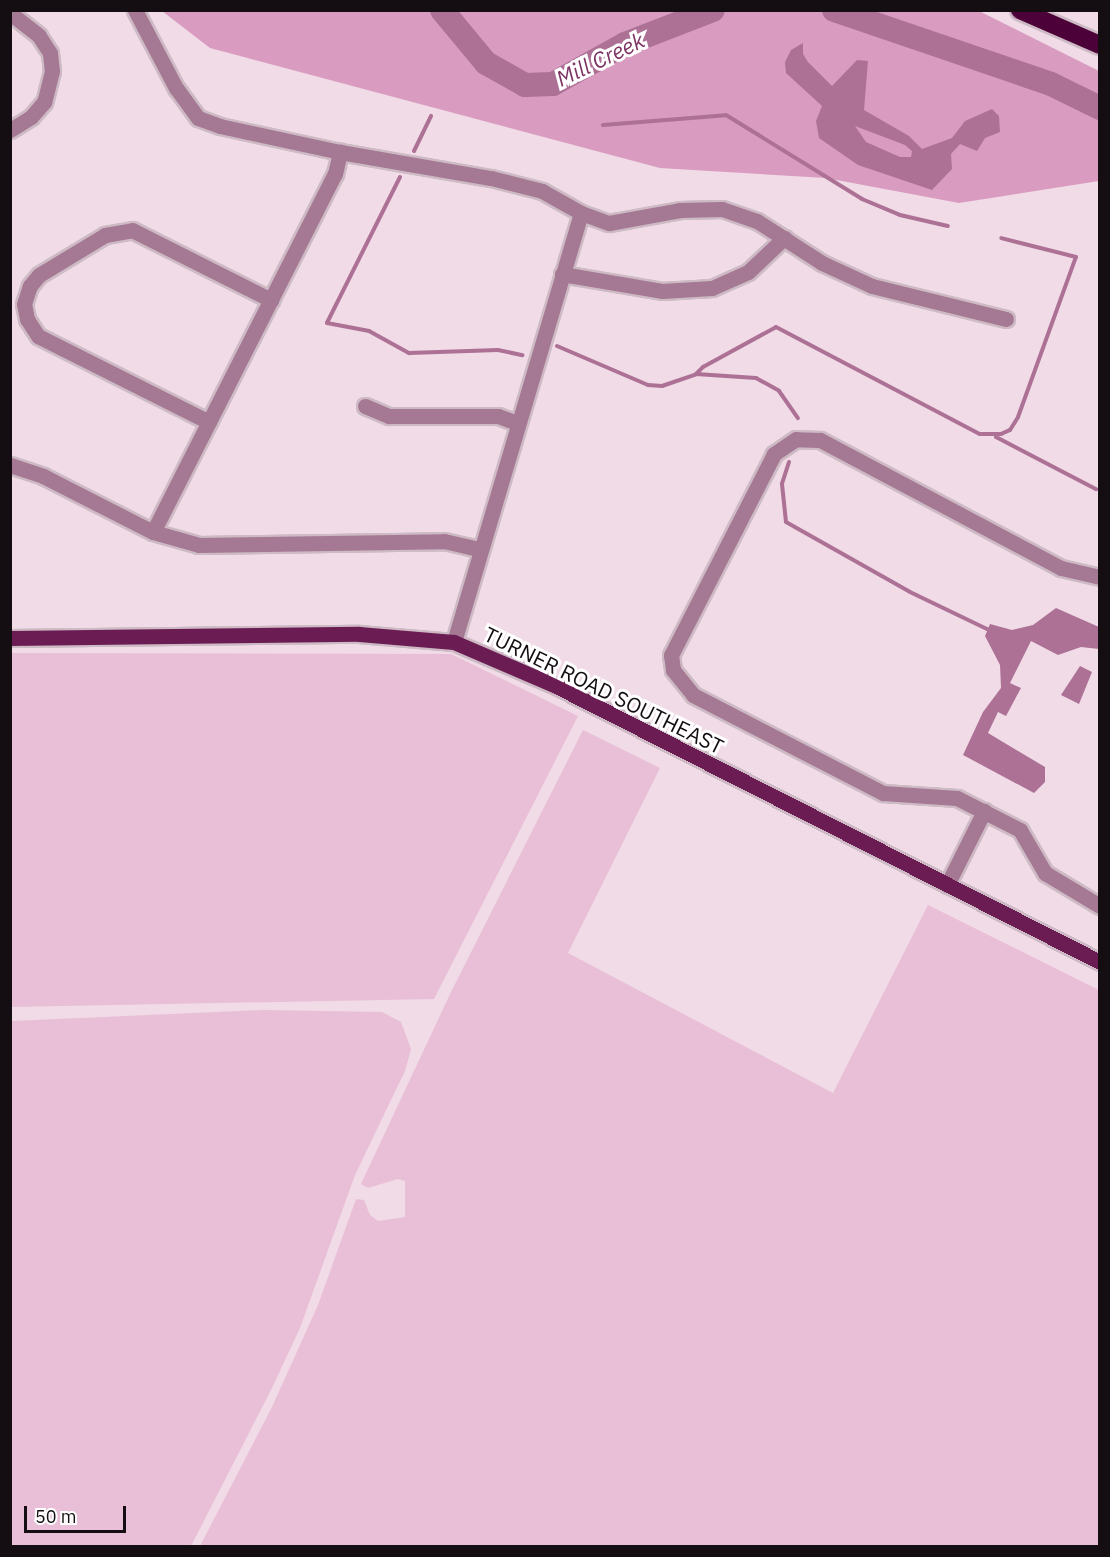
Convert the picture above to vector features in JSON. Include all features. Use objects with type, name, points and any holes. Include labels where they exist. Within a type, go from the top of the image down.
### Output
[{"type":"highway","points":[[1020,10],[1100,45]]},
{"type":"main road","name":"TURNER ROAD SOUTHEAST","points":[[10,638],[359,634],[454,642],[546,681],[1100,962]]},
{"type":"street","points":[[135,10],[176,88],[198,118],[238,131],[340,152],[491,177],[542,191],[581,213],[609,224],[680,210],[723,209],[757,221],[822,263],[880,289],[1006,319]]},
{"type":"street","points":[[10,13],[39,36],[50,53],[52,71],[44,102],[31,117],[10,130]]},
{"type":"street","points":[[153,532],[335,174],[340,152]]},
{"type":"street","points":[[454,642],[479,549],[581,213]]},
{"type":"street","points":[[210,422],[38,336],[24,304],[30,286],[39,275],[120,229],[132,230],[271,300]]},
{"type":"street","points":[[562,274],[662,291],[712,288],[748,272],[784,238]]},
{"type":"street","points":[[365,406],[389,416],[498,416],[517,423]]},
{"type":"street","points":[[1100,577],[1061,568],[820,440],[796,439],[774,454],[677,639],[671,655],[673,670],[693,695],[883,793],[912,797],[944,795],[984,811],[1020,830],[1045,873],[1100,906]]},
{"type":"street","points":[[10,465],[43,476],[153,532],[199,545],[444,541],[479,549]]},
{"type":"street","points":[[947,885],[984,811]]},
{"type":"shaded area","points":[[162,11],[979,11],[1099,71],[1099,181],[959,203],[826,178],[660,168],[210,48]]},
{"type":"shaded area","points":[[803,43],[803,54],[808,62],[832,86],[857,60],[868,61],[864,110],[909,136],[922,149],[952,138],[965,121],[992,109],[999,116],[1000,132],[985,138],[977,151],[960,144],[951,154],[952,169],[932,190],[858,165],[819,138],[816,121],[822,106],[786,73],[785,62],[791,50]],"holes":[[[855,126],[905,145],[912,151],[911,157],[900,157],[866,142]]]},
{"type":"shaded area","points":[[1056,608],[1099,627],[1099,649],[1081,647],[1058,655],[1031,641],[1010,683],[1021,688],[1006,716],[998,712],[988,733],[1045,767],[1045,782],[1034,793],[963,755],[983,712],[1001,688],[1000,665],[985,636],[990,624],[1012,630],[1033,625]]},
{"type":"shaded area","points":[[11,653],[451,654],[578,716],[434,999],[11,1007]]},
{"type":"shaded area","points":[[1080,666],[1092,672],[1079,704],[1061,695]]},
{"type":"shaded area","points":[[583,730],[660,768],[568,953],[833,1093],[928,905],[1099,990],[1099,1546],[200,1546],[272,1407],[318,1305],[356,1199],[364,1200],[370,1215],[378,1221],[405,1217],[405,1181],[398,1179],[368,1188],[361,1184],[451,992]]},
{"type":"shaded area","points":[[263,1010],[382,1012],[401,1022],[411,1049],[405,1071],[355,1175],[300,1328],[272,1388],[191,1546],[11,1546],[11,1021]]},
{"type":"waterway","name":"Mill Creek","points":[[442,10],[486,63],[525,85],[553,84],[625,44],[713,10]]},
{"type":"waterway","name":"Mill Creek","points":[[834,10],[1051,84],[1100,108]]},
{"type":"waterway","points":[[603,125],[726,115],[862,199],[900,215],[948,226]]},
{"type":"waterway","points":[[414,151],[431,116]]},
{"type":"waterway","points":[[400,177],[327,323],[369,331],[409,353],[498,350],[522,355]]},
{"type":"waterway","points":[[696,374],[703,367],[776,327],[980,434],[1001,434],[1010,430],[1018,417],[1076,257],[1001,238]]},
{"type":"waterway","points":[[557,346],[648,385],[662,386],[696,374],[756,378],[779,391],[798,418]]},
{"type":"waterway","points":[[996,437],[1096,489]]},
{"type":"waterway","points":[[789,462],[782,484],[786,522],[910,592],[991,631]]}]
